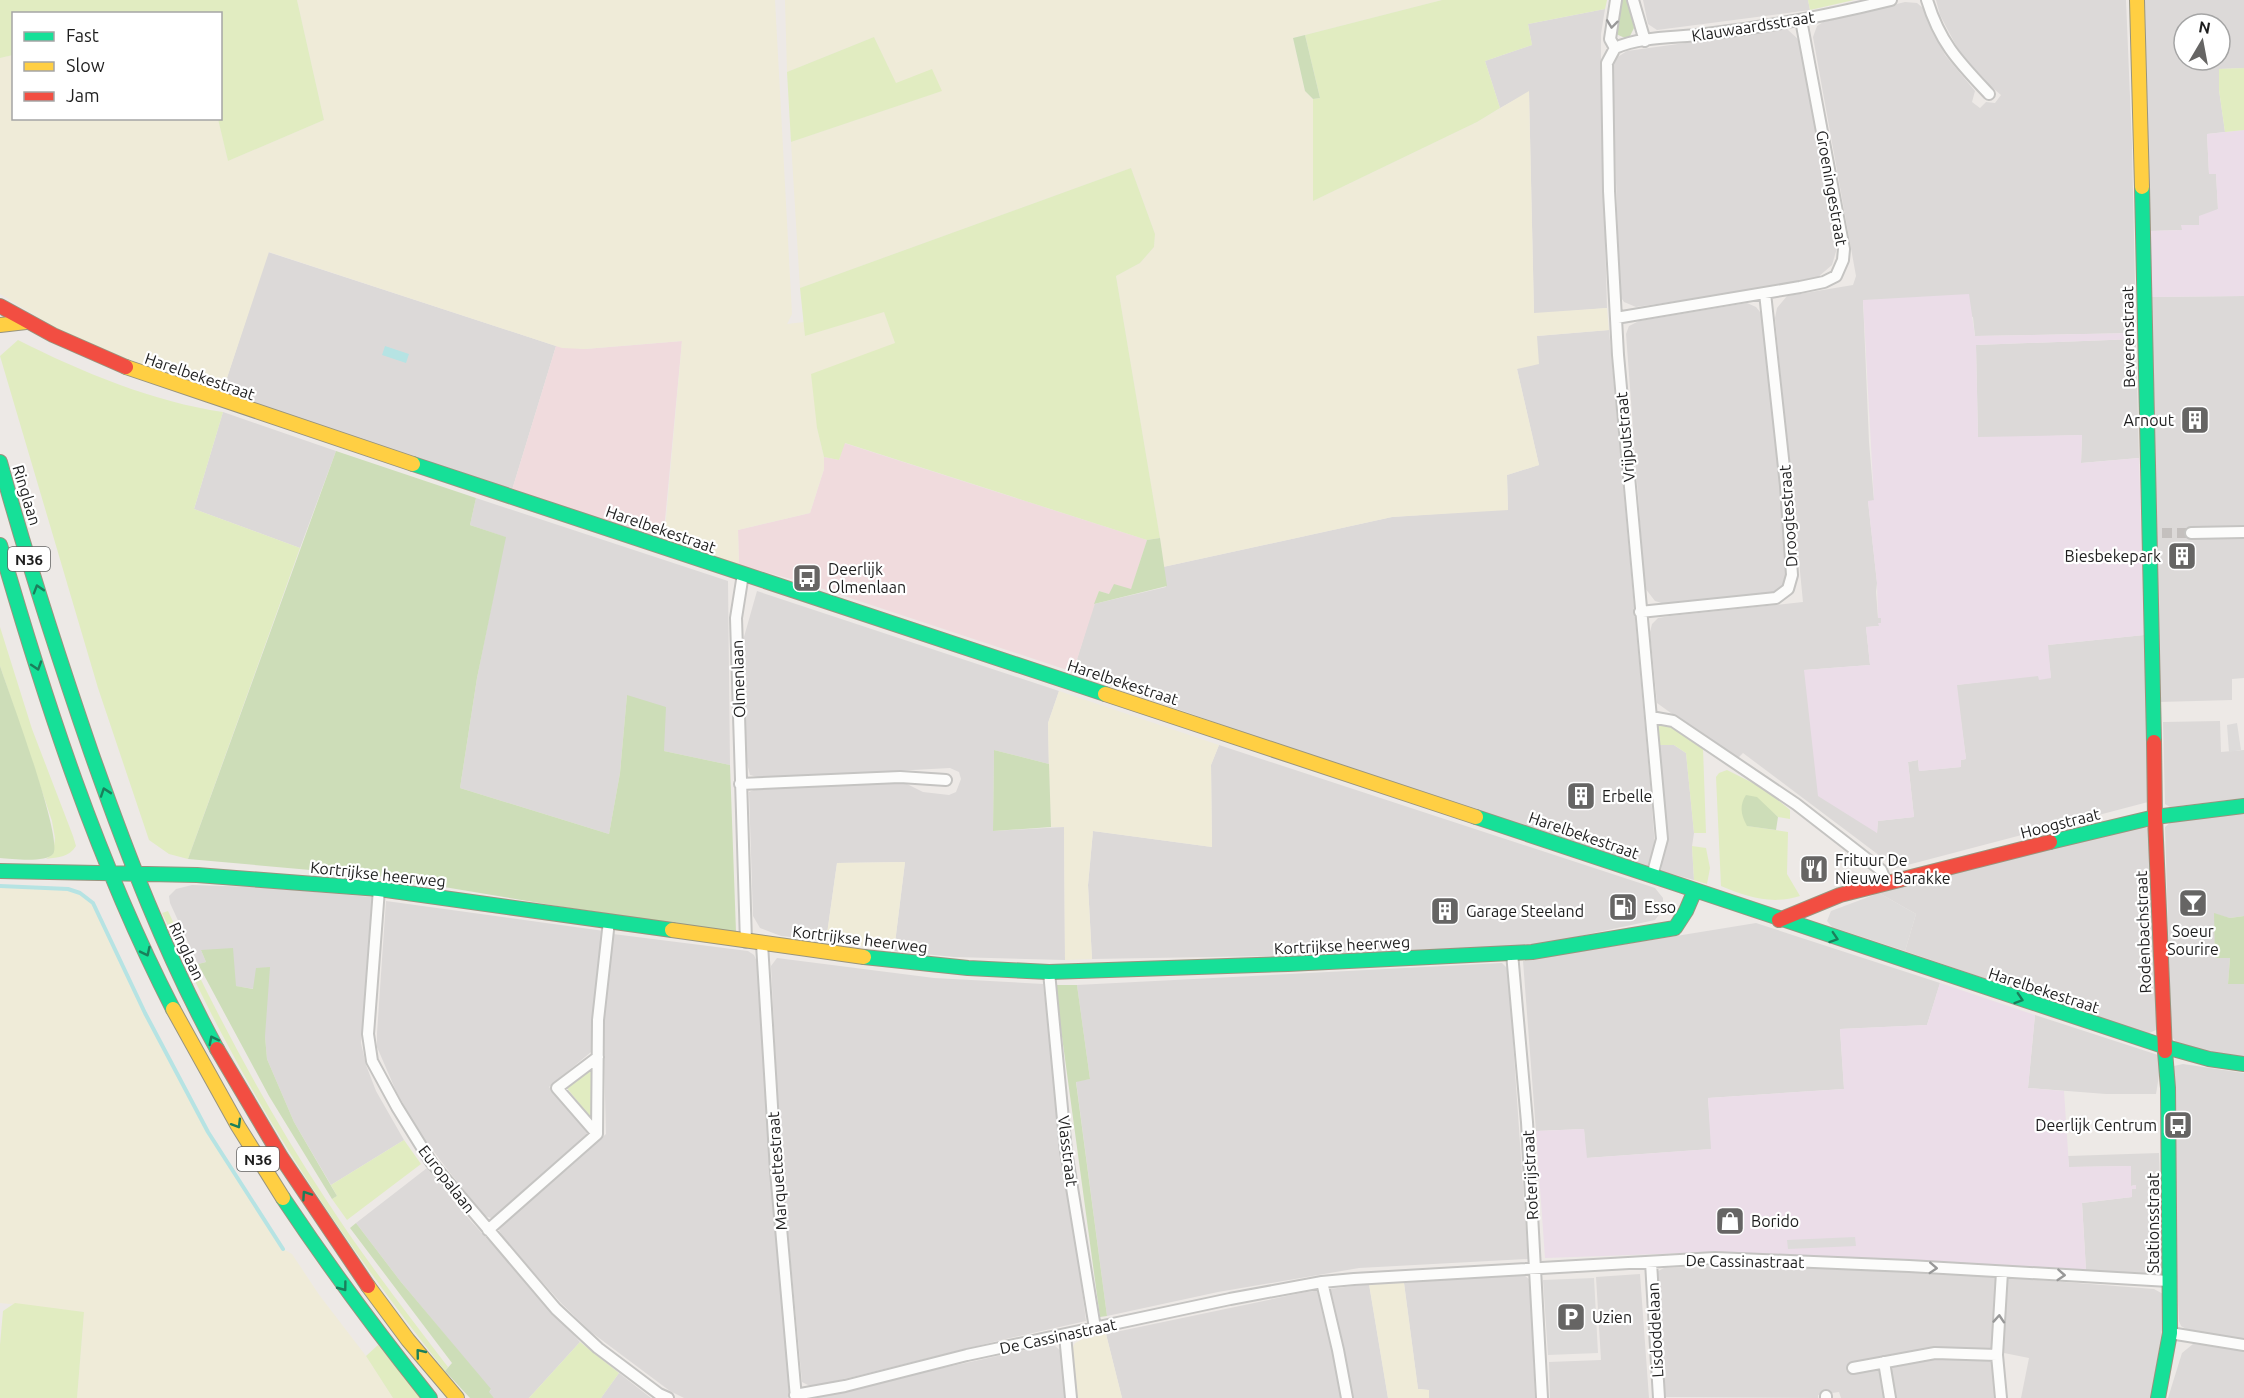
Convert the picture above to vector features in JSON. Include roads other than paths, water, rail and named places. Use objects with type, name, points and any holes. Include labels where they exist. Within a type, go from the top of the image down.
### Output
[{"type":"street","name":"Vrijputstraat","points":[[1616,0],[1610,39],[1615,48],[1607,63],[1609,191],[1616,318],[1640,612],[1662,839],[1652,876]]},
{"type":"street","points":[[1633,0],[1645,41]]},
{"type":"street","name":"Klauwaardsstraat","points":[[1615,48],[1645,41],[1802,20],[1891,0]]},
{"type":"street","points":[[1927,0],[1945,45],[1956,60],[1989,94]]},
{"type":"street","name":"Beverenstraat","points":[[2137,0],[2156,533],[2155,817]]},
{"type":"street","name":"Groeningestraat","points":[[1616,318],[1824,282],[1836,276],[1843,260],[1844,249],[1802,20]]},
{"type":"street","name":"Droogtestraat","points":[[1640,612],[1776,598],[1788,589],[1792,575],[1786,486],[1765,293]]},
{"type":"street","name":"Harelbekestraat","points":[[0,306],[26,322],[121,366],[1695,890],[1779,920],[2166,1047],[2209,1059],[2244,1064]]},
{"type":"street","points":[[0,325],[26,322]]},
{"type":"street","name":"Ringlaan","points":[[0,462],[70,694],[150,912],[184,984],[220,1054],[285,1163],[394,1321],[457,1398]]},
{"type":"street","points":[[2191,533],[2244,532]]},
{"type":"street","name":"N36","points":[[0,545],[91,826],[130,920],[170,1001],[233,1118],[289,1208],[339,1282],[430,1398]]},
{"type":"street","name":"Olmenlaan","points":[[743,574],[736,618],[746,942]]},
{"type":"street","points":[[1651,717],[1673,721],[1796,804],[1881,870],[1886,882]]},
{"type":"street","points":[[740,784],[900,777],[946,780]]},
{"type":"street","name":"Hoogstraat","points":[[1779,920],[1840,895],[1886,882],[2155,817],[2244,806]]},
{"type":"street","name":"Rodenbachstraat","points":[[2155,817],[2166,1047]]},
{"type":"street","name":"Kortrijkse heerweg","points":[[0,871],[197,875],[379,889],[898,962],[1049,972],[1288,964],[1512,953],[1675,928],[1686,911],[1695,890]]},
{"type":"street","name":"Europalaan","points":[[379,889],[368,1034],[372,1061],[397,1107],[431,1161],[564,1317],[598,1347],[659,1394],[668,1398]]},
{"type":"street","points":[[488,1230],[597,1134],[598,1020],[609,921]]},
{"type":"street","name":"Marquettestraat","points":[[762,944],[776,1171],[795,1396]]},
{"type":"street","name":"Roterijstraat","points":[[1512,953],[1527,1122],[1542,1398]]},
{"type":"street","name":"Vlasstraat","points":[[1049,972],[1066,1151],[1095,1328]]},
{"type":"street","name":"Stationsstraat","points":[[2158,1398],[2170,1334],[2166,1047]]},
{"type":"street","points":[[597,1134],[557,1088],[598,1057]]},
{"type":"street","name":"De Cassinastraat","points":[[795,1396],[845,1386],[967,1355],[1230,1299],[1322,1282],[1715,1258],[2169,1281]]},
{"type":"street","name":"Lisdoddelaan","points":[[1651,1262],[1659,1398]]},
{"type":"street","points":[[2001,1398],[1997,1355],[2002,1272]]},
{"type":"street","points":[[1322,1282],[1347,1398]]},
{"type":"street","points":[[2170,1334],[2244,1345]]},
{"type":"street","points":[[1065,1335],[1071,1398]]},
{"type":"street","points":[[1853,1368],[1945,1352],[1997,1355]]},
{"type":"street","points":[[1884,1362],[1890,1398]]},
{"type":"water","points":[[385,346],[409,354],[406,363],[382,355]]},
{"type":"waterway","points":[[0,886],[68,889],[80,893],[93,903],[145,1013],[208,1132],[283,1249]]},
{"type":"tunnel","points":[[2162,533],[2191,533]]},
{"type":"place","name":"Arnout","points":[[2195,420]]},
{"type":"place","name":"Biesbekepark","points":[[2182,556]]},
{"type":"place","name":"Deerlijk Olmenlaan","points":[[807,578]]},
{"type":"place","name":"Erbelle","points":[[1581,796]]},
{"type":"place","name":"Frituur De Nieuwe Barakke","points":[[1814,869]]},
{"type":"place","name":"Soeur Sourire","points":[[2193,903]]},
{"type":"place","name":"Esso","points":[[1623,907]]},
{"type":"place","name":"Garage Steeland","points":[[1445,911]]},
{"type":"place","name":"Deerlijk Centrum","points":[[2178,1125]]},
{"type":"place","name":"Borido","points":[[1730,1221]]},
{"type":"place","name":"Uzien","points":[[1571,1317]]}]
